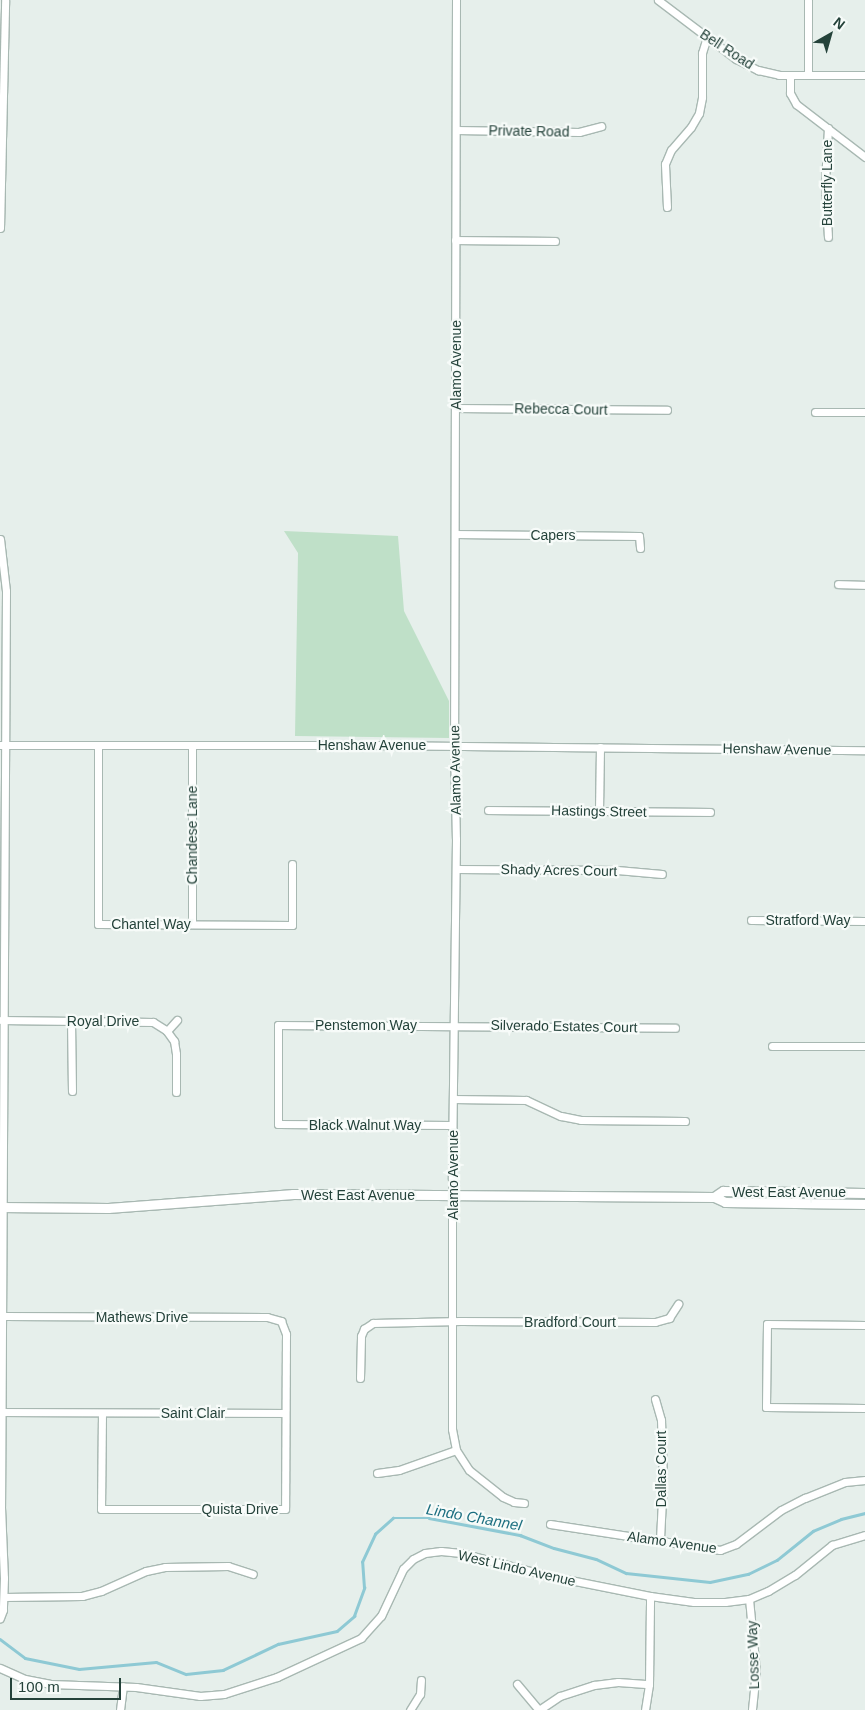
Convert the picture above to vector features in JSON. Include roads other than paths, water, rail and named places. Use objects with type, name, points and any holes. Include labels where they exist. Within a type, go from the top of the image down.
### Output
[{"type":"main road","name":"West East Avenue","points":[[714,1197],[723,1191],[865,1193]]},
{"type":"main road","name":"West East Avenue","points":[[1,1209],[113,1208],[272,1195],[714,1197],[725,1202],[865,1204]]},
{"type":"street","points":[[0,228],[5,0]]},
{"type":"street","name":"Alamo Avenue","points":[[456,0],[454,746],[456,869],[452,1125],[452,1429],[456,1450],[470,1470],[485,1484],[509,1500],[524,1503]]},
{"type":"street","name":"Bell Road","points":[[658,0],[707,37],[753,67],[771,73],[790,75],[865,75]]},
{"type":"street","points":[[808,0],[808,75]]},
{"type":"street","points":[[667,207],[665,164],[670,150],[691,127],[699,113],[702,96],[702,53],[707,37]]},
{"type":"street","points":[[790,75],[789,88],[793,100],[865,157]]},
{"type":"street","name":"Private Road","points":[[456,130],[579,132],[601,126]]},
{"type":"street","name":"Butterfly Lane","points":[[828,128],[825,182],[828,237]]},
{"type":"street","points":[[455,240],[555,241]]},
{"type":"street","name":"Rebecca Court","points":[[455,408],[667,410]]},
{"type":"street","points":[[815,412],[865,412]]},
{"type":"street","name":"Capers","points":[[455,534],[639,536],[640,548]]},
{"type":"street","points":[[0,539],[6,591],[2,745],[1,1209],[3,1316],[0,1507],[4,1597],[0,1618]]},
{"type":"street","points":[[838,584],[865,585]]},
{"type":"street","name":"Henshaw Avenue","points":[[2,745],[454,746],[865,750]]},
{"type":"street","name":"Chantel Way","points":[[98,745],[98,924],[292,925],[292,864]]},
{"type":"street","name":"Chandese Lane","points":[[192,746],[192,924]]},
{"type":"street","points":[[599,812],[600,747]]},
{"type":"street","name":"Hastings Street","points":[[488,810],[710,812]]},
{"type":"street","name":"Shady Acres Court","points":[[456,869],[617,870],[662,874]]},
{"type":"street","name":"Stratford Way","points":[[751,920],[865,921]]},
{"type":"street","name":"Royal Drive","points":[[2,1020],[147,1021],[160,1025],[167,1031]]},
{"type":"street","points":[[71,1020],[72,1092]]},
{"type":"street","points":[[176,1092],[176,1048],[167,1031],[177,1020]]},
{"type":"street","name":"Penstemon Way","points":[[278,1124],[278,1025],[453,1025]]},
{"type":"street","name":"Silverado Estates Court","points":[[453,1025],[675,1028]]},
{"type":"street","points":[[772,1046],[865,1046]]},
{"type":"street","points":[[453,1099],[526,1100],[561,1116],[581,1120],[685,1121]]},
{"type":"street","name":"Black Walnut Way","points":[[278,1124],[452,1125]]},
{"type":"street","name":"Bradford Court","points":[[360,1378],[361,1336],[370,1325],[452,1322],[655,1322],[669,1318],[678,1304]]},
{"type":"street","name":"Mathews Drive","points":[[3,1316],[272,1317],[281,1321]]},
{"type":"street","name":"Quista Drive","points":[[102,1413],[101,1509],[285,1509],[286,1334],[281,1321]]},
{"type":"street","points":[[865,1325],[767,1324],[766,1407],[865,1408]]},
{"type":"street","name":"Dallas Court","points":[[655,1399],[661,1420],[660,1540]]},
{"type":"street","name":"Saint Clair","points":[[2,1412],[285,1413]]},
{"type":"street","points":[[377,1472],[400,1470],[456,1450]]},
{"type":"street","name":"Alamo Avenue","points":[[550,1524],[660,1540],[710,1550],[724,1549],[742,1540],[780,1510],[845,1482],[865,1480]]},
{"type":"street","name":"West Lindo Avenue","points":[[0,1668],[25,1679],[50,1684],[124,1686],[200,1696],[216,1696],[248,1688],[352,1644],[372,1628],[381,1616],[403,1569],[417,1557],[430,1552],[461,1553],[569,1581],[650,1596],[709,1602],[749,1599],[787,1581],[832,1545],[865,1534]]},
{"type":"street","points":[[4,1597],[82,1596],[101,1591],[146,1571],[165,1567],[228,1566],[253,1574]]},
{"type":"street","points":[[645,1710],[649,1684],[650,1596]]},
{"type":"street","name":"Losse Way","points":[[749,1599],[756,1671],[752,1710]]},
{"type":"street","points":[[410,1710],[420,1694],[421,1680]]},
{"type":"street","points":[[517,1684],[539,1710],[560,1696],[594,1685],[618,1682],[649,1684]]},
{"type":"street","points":[[120,1710],[124,1686]]},
{"type":"waterway","name":"Lindo Channel","points":[[0,1639],[25,1658],[79,1669],[156,1662],[186,1674],[223,1670],[278,1644],[337,1631],[354,1616],[364,1588],[362,1562],[375,1534],[393,1518],[429,1518],[520,1535],[554,1548],[596,1559],[626,1573],[710,1582],[748,1574],[777,1560],[813,1531],[841,1519],[865,1513]]}]
